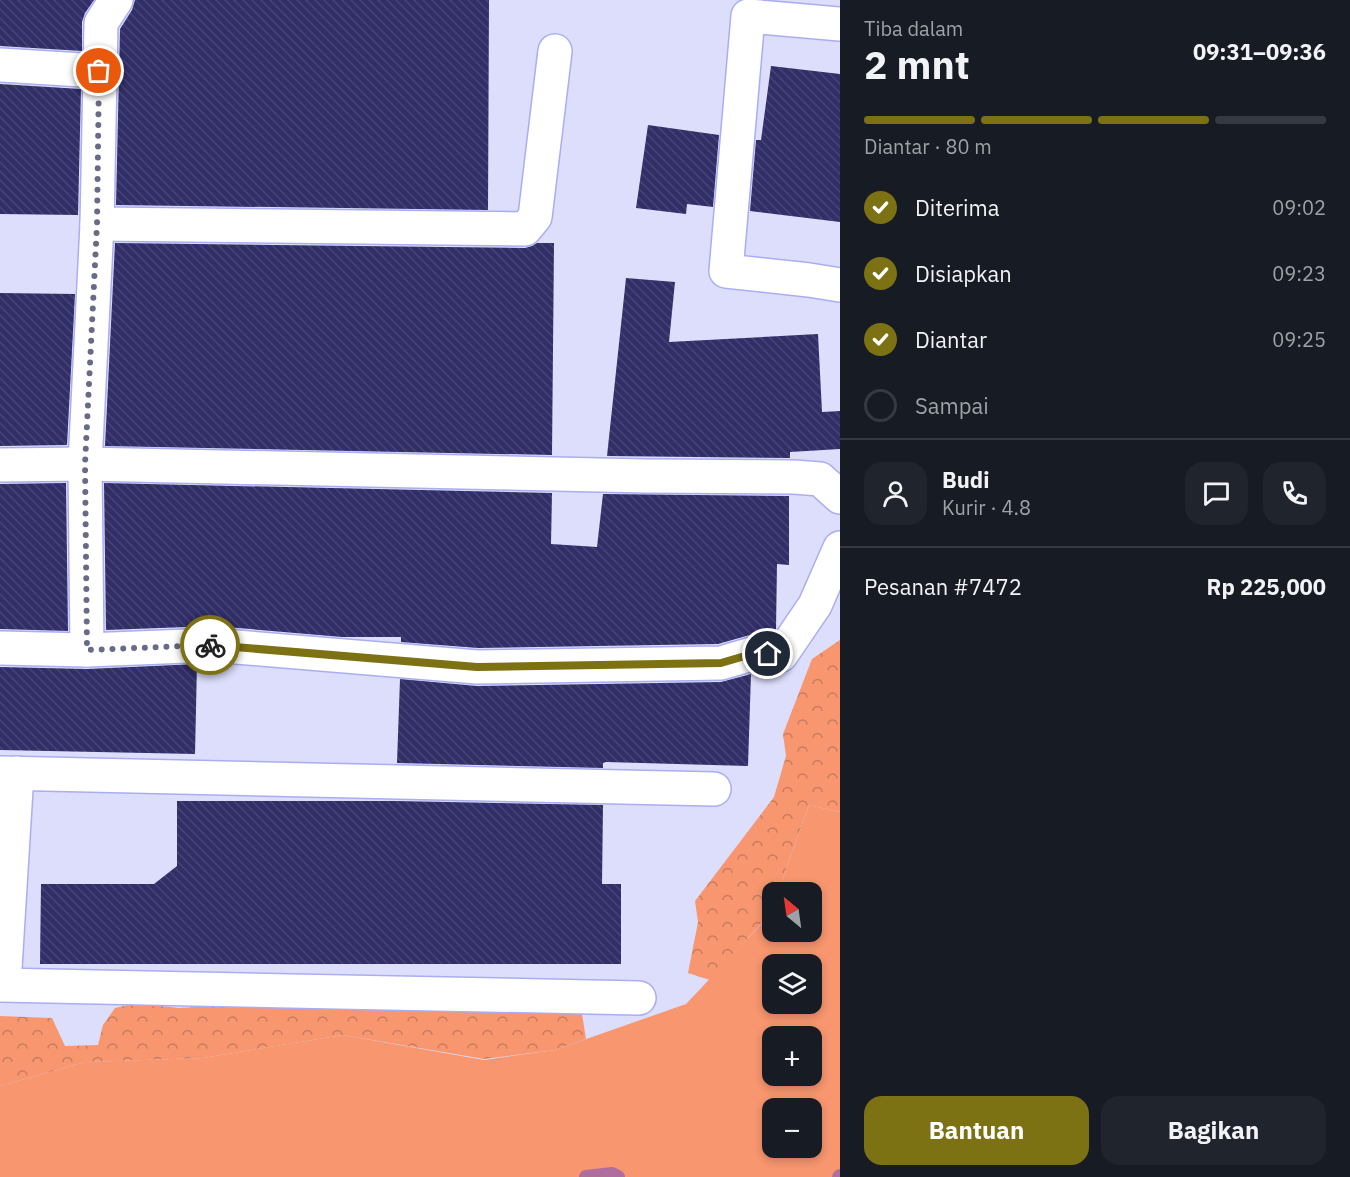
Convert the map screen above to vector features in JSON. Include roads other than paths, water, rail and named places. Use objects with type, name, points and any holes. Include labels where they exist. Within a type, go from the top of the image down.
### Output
[{"type":"street","points":[[87,650],[85,464],[97,224],[101,23],[116,0]]},
{"type":"street","points":[[840,24],[748,16],[726,271],[840,285]]},
{"type":"street","points":[[97,224],[525,229],[535,217],[555,51]]},
{"type":"street","points":[[0,65],[99,71]]},
{"type":"street","points":[[0,465],[85,464],[794,477],[820,479],[840,497]]},
{"type":"street","points":[[0,648],[87,650],[212,645],[477,667],[721,663],[755,653],[781,655],[815,605],[840,548]]},
{"type":"street","points":[[639,998],[2,984],[9,773],[714,789]]},
{"type":"waterway","points":[[586,1177],[612,1174],[618,1177]]}]
